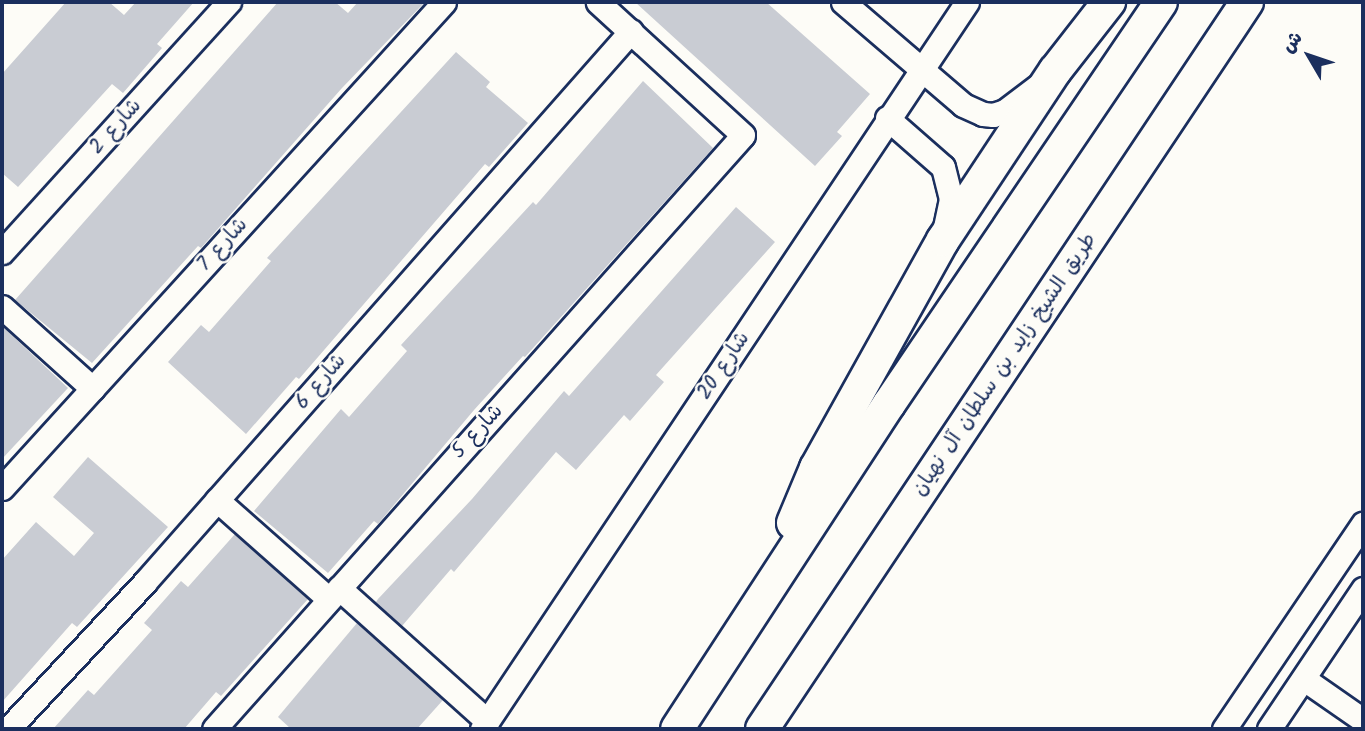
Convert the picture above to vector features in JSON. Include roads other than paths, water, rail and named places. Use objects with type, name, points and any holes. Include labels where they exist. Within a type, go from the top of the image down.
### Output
[{"type":"highway","points":[[764,591],[816,468],[943,240],[1055,71],[1109,2]]},
{"type":"highway","points":[[677,729],[764,591],[1161,2]]},
{"type":"highway","name":"طريق الشيخ زايد بن سلطان آل نهيان","points":[[762,729],[1247,2]]},
{"type":"street","name":"شارع 2","points":[[2,252],[229,2]]},
{"type":"street","name":"شارع 7","points":[[2,488],[443,2]]},
{"type":"street","points":[[598,2],[631,31]]},
{"type":"street","points":[[843,2],[920,71],[963,105],[993,115],[1026,96],[1055,71]]},
{"type":"street","name":"شارع 20","points":[[484,725],[967,2]]},
{"type":"street","name":"شارع 5","points":[[214,729],[743,135],[631,31]]},
{"type":"street","name":"شارع 6","points":[[8,729],[217,500],[631,31]]},
{"type":"street","points":[[887,118],[943,167],[951,199],[943,240]]},
{"type":"street","points":[[2,307],[93,388]]},
{"type":"street","points":[[217,500],[334,593],[484,725]]},
{"type":"street","points":[[1224,729],[1363,524]]},
{"type":"street","points":[[1269,729],[1363,589]]},
{"type":"street","points":[[1304,679],[1363,720]]}]
